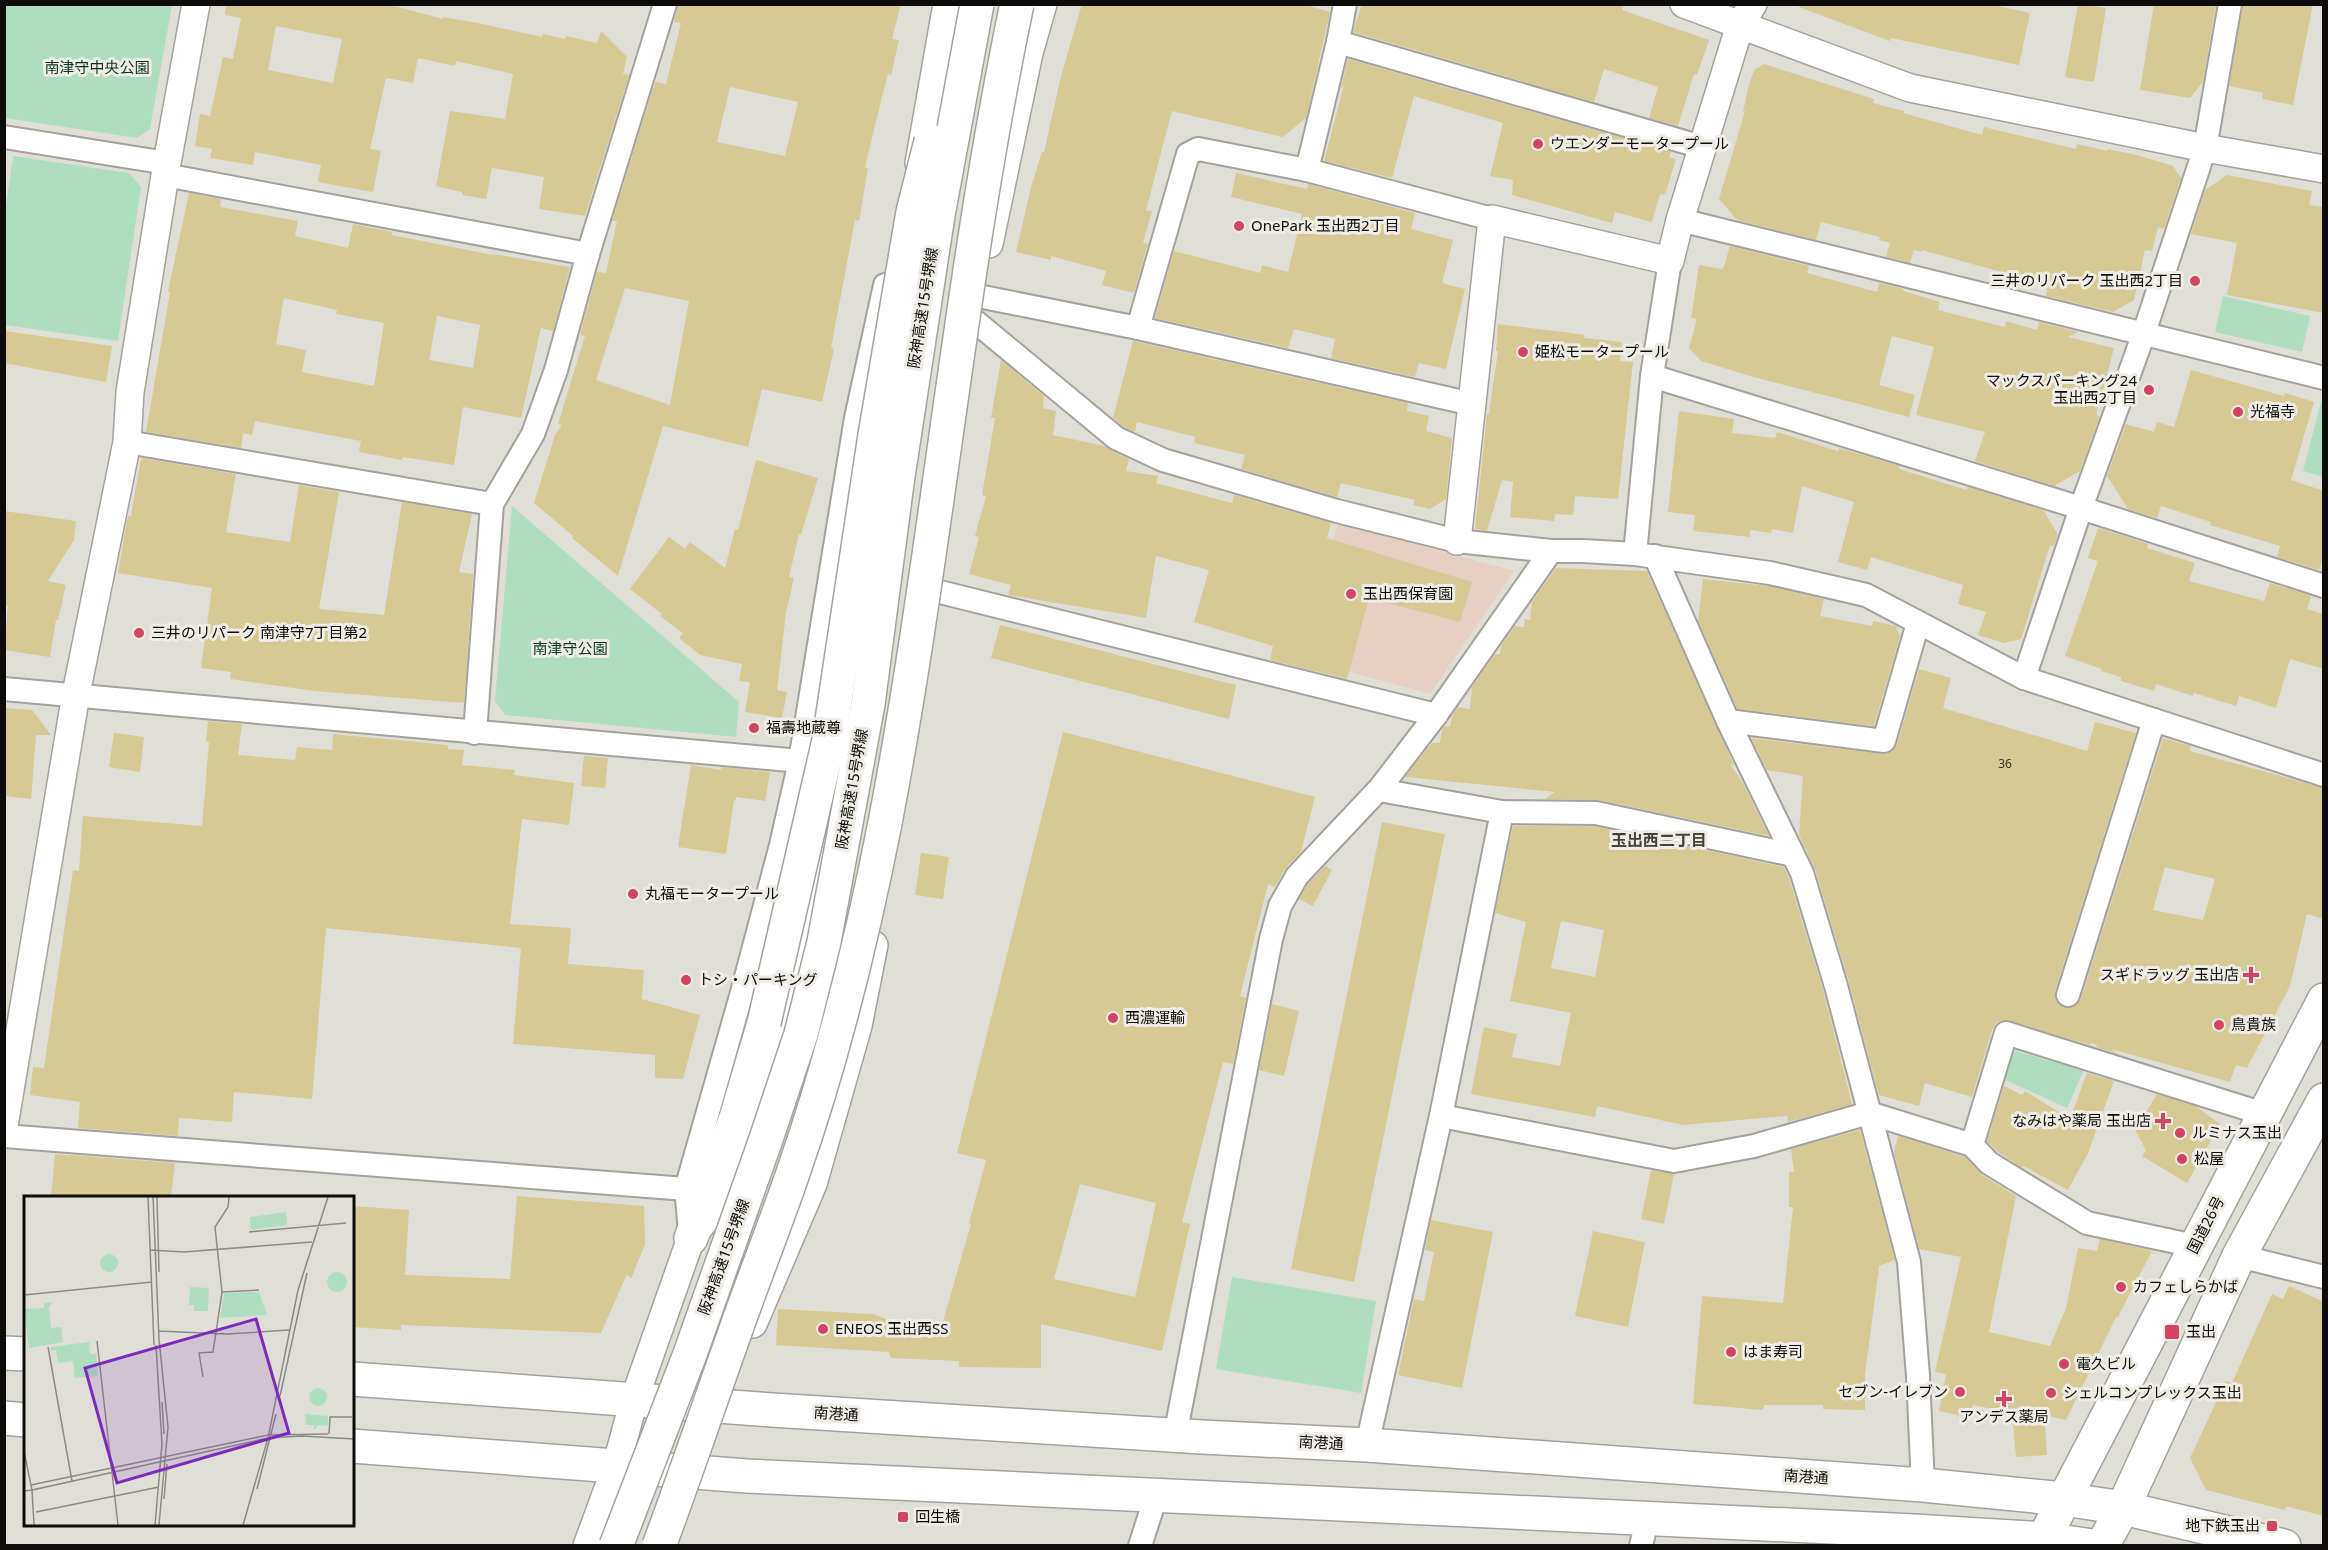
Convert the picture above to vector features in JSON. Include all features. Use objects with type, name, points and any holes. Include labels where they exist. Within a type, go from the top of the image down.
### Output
[{"type":"main road","points":[[691,1238],[736,1118],[764,1023],[829,740],[913,212],[939,107],[970,4]]},
{"type":"main road","name":"阪神高速15号堺線","points":[[616,1545],[690,1354],[766,1139],[801,1034],[824,942],[868,704],[897,483],[936,227],[976,4]]},
{"type":"main road","points":[[659,1545],[795,1167],[856,955],[904,719],[972,261],[1017,4]]},
{"type":"main road","name":"国道26号","points":[[2042,1542],[2324,1000]]},
{"type":"main road","points":[[2102,1545],[2124,1508],[2240,1256],[2324,1100]]},
{"type":"main road","points":[[4,1353],[24,1354]]},
{"type":"main road","name":"南港通","points":[[354,1379],[634,1401],[1175,1436],[1367,1445],[1923,1485],[2064,1499],[2124,1508],[2284,1545]]},
{"type":"main road","points":[[4,1418],[24,1420]]},
{"type":"main road","points":[[354,1446],[695,1472],[1156,1496],[1644,1532],[2094,1545]]},
{"type":"street","points":[[4,1126],[76,694],[127,442],[130,392],[166,169],[196,4]]},
{"type":"street","points":[[475,733],[492,504],[533,434],[556,370],[588,254],[665,4]]},
{"type":"street","points":[[587,1545],[616,1467],[634,1401],[691,1238],[735,1182],[793,993],[822,862],[919,250],[914,195],[947,4]]},
{"type":"street","points":[[674,1545],[695,1472],[724,1406],[735,1368],[813,1184],[858,1026],[940,592],[978,296],[1029,53],[1043,4]]},
{"type":"street","points":[[1306,170],[1338,42],[1345,4]]},
{"type":"street","points":[[1684,4],[1747,15],[1910,88],[2205,148],[2324,169]]},
{"type":"street","points":[[2024,678],[2081,508],[2144,333],[2205,148],[2230,4]]},
{"type":"street","points":[[1747,15],[1702,147],[1670,261],[1652,376],[1645,555],[1802,873],[1832,974],[1909,1262],[1918,1376],[1923,1485]]},
{"type":"street","points":[[1338,42],[1702,147]]},
{"type":"street","points":[[4,138],[588,254]]},
{"type":"street","points":[[1138,328],[1188,154],[1198,149],[1306,170],[1492,219],[1670,261]]},
{"type":"street","points":[[691,1238],[686,1189],[781,845],[800,761],[856,418],[898,227],[914,195]]},
{"type":"street","points":[[1457,541],[1492,219]]},
{"type":"street","points":[[1680,220],[2324,378]]},
{"type":"street","points":[[978,296],[1138,328],[1472,404]]},
{"type":"street","points":[[976,322],[1116,438],[1163,460],[1338,511],[1457,541],[1551,551],[1645,555],[1770,573],[1866,595],[2024,678],[2324,775]]},
{"type":"street","points":[[1652,376],[2081,508],[2324,586]]},
{"type":"street","points":[[127,442],[492,504]]},
{"type":"street","points":[[1175,1436],[1271,939],[1280,906],[1297,876],[1379,790],[1436,715],[1551,551]]},
{"type":"street","points":[[940,592],[1436,715]]},
{"type":"street","points":[[1728,721],[1884,741],[1918,622]]},
{"type":"street","points":[[4,689],[800,761]]},
{"type":"street","points":[[2068,995],[2154,720]]},
{"type":"street","points":[[1379,790],[1502,812],[1596,813],[1793,855]]},
{"type":"street","points":[[1367,1445],[1441,1116],[1502,812]]},
{"type":"street","points":[[1972,1145],[2006,1033],[2264,1113]]},
{"type":"street","points":[[1441,1116],[1674,1161],[1754,1146],[1869,1113],[1972,1145],[1989,1163],[2087,1223],[2195,1246]]},
{"type":"street","points":[[4,1136],[686,1189]]},
{"type":"street","points":[[2240,1256],[2324,1277]]},
{"type":"street","points":[[1140,1545],[1156,1496]]},
{"type":"shaded area","points":[[1338,523],[1514,571],[1430,694],[1301,659]]},
{"type":"green space","name":"南津守中央公園","points":[[4,5],[172,5],[150,129],[137,138],[5,118]]},
{"type":"green space","points":[[13,156],[129,173],[141,187],[118,341],[5,325],[4,220]]},
{"type":"green space","points":[[2223,296],[2310,316],[2302,352],[2215,332]]},
{"type":"green space","points":[[2321,402],[2324,402],[2323,477],[2303,471]]},
{"type":"green space","name":"南津守公園","points":[[512,506],[739,702],[736,737],[505,715],[495,701]]},
{"type":"green space","points":[[2011,1050],[2084,1070],[2067,1108],[2001,1078]]},
{"type":"green space","points":[[1232,1277],[1376,1301],[1361,1393],[1216,1369]]},
{"type":"building","points":[[226,4],[387,4],[443,19],[443,17],[478,23],[542,37],[543,34],[565,39],[566,36],[597,43],[601,31],[627,57],[623,74],[629,75],[585,216],[539,209],[544,177],[492,168],[486,199],[462,195],[462,192],[436,186],[450,111],[505,119],[513,74],[456,61],[455,66],[418,58],[413,83],[386,78],[370,149],[381,151],[373,192],[318,182],[321,165],[255,152],[253,165],[210,158],[212,149],[195,146],[200,114],[210,116],[223,57],[233,59],[241,18],[225,15]],"holes":[[[276,26],[342,39],[333,83],[268,70]]]},
{"type":"building","points":[[678,4],[901,4],[892,39],[899,40],[891,75],[888,74],[865,167],[868,168],[859,221],[855,220],[831,348],[834,349],[822,402],[762,389],[748,447],[663,426],[618,576],[534,503],[555,435],[562,425],[558,424],[585,336],[580,335],[597,272],[606,273],[617,221],[612,221],[655,82],[666,84],[681,23],[674,22]],"holes":[[[730,87],[798,102],[785,156],[717,142]],[[625,288],[689,301],[670,405],[596,380]]]},
{"type":"building","points":[[1082,4],[1303,4],[1330,12],[1306,118],[1283,137],[1172,111],[1146,210],[1152,211],[1143,243],[1148,244],[1134,293],[1102,285],[1106,271],[1051,256],[1051,260],[1016,252],[1031,187],[1042,152],[1044,152],[1061,76]]},
{"type":"building","points":[[1362,4],[1624,4],[1622,10],[1709,40],[1697,75],[1694,74],[1678,126],[1649,118],[1658,87],[1604,69],[1594,102],[1353,32]]},
{"type":"building","points":[[1799,4],[1989,4],[2030,13],[2019,65],[1891,38],[1890,41],[1799,7]]},
{"type":"building","points":[[2078,4],[2106,8],[2094,82],[2065,77]]},
{"type":"building","points":[[2154,4],[2216,4],[2203,82],[2190,98],[2140,90]]},
{"type":"building","points":[[2243,4],[2313,4],[2293,105],[2262,99],[2263,93],[2229,86]]},
{"type":"building","points":[[1348,59],[1671,152],[1669,157],[1676,159],[1665,195],[1660,194],[1652,222],[1615,212],[1612,223],[1512,195],[1513,180],[1490,176],[1503,123],[1414,96],[1392,178],[1324,161],[1344,85],[1341,88]]},
{"type":"building","points":[[1764,64],[1874,99],[1873,103],[1904,111],[1903,113],[1982,135],[1984,127],[2076,149],[2077,144],[2107,151],[2108,149],[2173,166],[2181,178],[2164,229],[2158,227],[2152,251],[2145,250],[2134,300],[2113,312],[2046,296],[2048,285],[1922,250],[1922,252],[1914,250],[1910,263],[1886,257],[1890,243],[1879,240],[1880,237],[1821,222],[1816,240],[1737,220],[1719,199],[1745,111],[1743,111],[1754,70]]},
{"type":"building","points":[[1236,173],[1307,189],[1308,184],[1415,213],[1411,229],[1453,240],[1442,283],[1465,289],[1446,369],[1419,363],[1415,377],[1331,358],[1335,339],[1294,329],[1288,348],[1155,318],[1174,251],[1260,273],[1262,265],[1288,272],[1302,214],[1231,197]]},
{"type":"building","points":[[2227,175],[2312,191],[2309,205],[2324,207],[2324,313],[2227,295],[2237,243],[2191,234],[2205,190]]},
{"type":"building","points":[[189,193],[221,199],[220,207],[298,221],[295,236],[348,248],[353,224],[392,232],[392,235],[493,255],[570,267],[553,331],[541,328],[521,418],[463,407],[454,465],[403,457],[402,460],[359,452],[361,441],[255,421],[252,435],[243,433],[241,448],[146,432],[170,292],[168,291]],"holes":[[[284,298],[337,310],[336,314],[384,323],[374,386],[302,372],[306,350],[276,344]],[[437,316],[480,325],[473,368],[429,360]]]},
{"type":"building","points":[[1730,246],[1809,266],[1807,273],[1877,292],[1879,283],[1903,289],[1903,291],[1940,302],[1938,310],[2005,327],[2006,321],[2037,330],[2039,322],[2078,332],[2068,337],[2114,348],[2096,415],[2100,416],[2080,471],[2054,486],[1975,461],[1985,432],[1916,415],[1934,347],[1892,336],[1879,385],[1915,395],[1909,417],[1701,361],[1689,348],[1697,319],[1691,318],[1699,265],[1723,269]]},
{"type":"building","points":[[1498,324],[1622,342],[1620,361],[1633,362],[1618,499],[1575,496],[1573,515],[1555,514],[1554,521],[1510,517],[1513,482],[1502,480],[1487,531],[1475,529],[1487,414],[1489,414],[1498,351],[1496,351]]},
{"type":"building","points":[[4,331],[112,346],[106,382],[4,363]]},
{"type":"building","points":[[1133,341],[1408,403],[1407,411],[1429,416],[1426,431],[1452,438],[1446,499],[1430,509],[1413,505],[1415,500],[1341,483],[1337,497],[1241,469],[1245,455],[1194,443],[1195,437],[1137,422],[1135,432],[1123,427],[1113,418]]},
{"type":"building","points":[[1001,360],[1044,396],[1043,408],[1056,411],[1053,435],[1104,446],[1129,459],[1126,471],[1158,476],[1156,483],[1232,503],[1234,495],[1331,523],[1327,538],[1472,582],[1460,622],[1369,598],[1347,679],[1270,660],[1273,646],[1194,622],[1209,570],[1156,556],[1146,618],[1008,595],[1011,585],[969,574],[979,537],[975,536],[986,496],[982,495],[995,418],[991,418]]},
{"type":"building","points":[[2191,370],[2314,402],[2291,480],[2324,491],[2324,555],[2319,570],[2277,557],[2280,546],[2210,525],[2211,522],[2161,506],[2157,518],[2128,509],[2107,476],[2126,424],[2154,432],[2157,422],[2174,427]]},
{"type":"building","points":[[1679,411],[1734,419],[1732,433],[1775,438],[1777,432],[1838,451],[1839,448],[1900,466],[1899,469],[1967,490],[1968,487],[2044,511],[2058,535],[2054,546],[2050,545],[2021,639],[2004,643],[1978,635],[1986,612],[1958,604],[1963,585],[1871,557],[1867,570],[1838,562],[1854,502],[1802,486],[1793,533],[1772,529],[1771,533],[1750,530],[1750,537],[1693,531],[1695,515],[1668,512]]},
{"type":"building","points":[[141,458],[236,474],[226,532],[290,542],[299,485],[339,492],[319,609],[384,615],[402,502],[472,514],[459,572],[473,574],[464,703],[315,691],[230,679],[231,672],[201,668],[212,588],[118,573]]},
{"type":"building","points":[[756,460],[818,478],[801,535],[799,534],[789,577],[794,578],[786,612],[777,690],[787,692],[782,718],[745,712],[750,682],[739,681],[742,664],[700,655],[679,638],[683,633],[630,589],[669,537],[685,549],[690,542],[725,568],[735,529],[738,530]]},
{"type":"building","points":[[4,511],[76,521],[74,540],[48,581],[66,585],[58,620],[56,620],[50,657],[4,650],[8,606],[4,605]]},
{"type":"building","points":[[2098,528],[2148,544],[2147,548],[2195,563],[2189,581],[2264,601],[2270,583],[2311,596],[2307,609],[2324,614],[2324,669],[2290,659],[2276,708],[2239,696],[2236,706],[2156,684],[2154,691],[2121,681],[2121,677],[2065,656],[2098,561],[2088,558]]},
{"type":"building","points":[[1556,568],[1647,571],[1734,765],[1730,764],[1743,783],[1769,836],[1599,800],[1545,799],[1555,792],[1405,777],[1432,743],[1440,743],[1442,729],[1444,726],[1450,727],[1452,716],[1458,707],[1470,709],[1472,687],[1495,654],[1500,654],[1501,646],[1515,626],[1524,627],[1525,619],[1530,620],[1532,602]]},
{"type":"building","points":[[1703,579],[1768,586],[1824,599],[1820,616],[1872,626],[1873,621],[1896,626],[1900,637],[1874,726],[1737,709],[1698,621]]},
{"type":"building","points":[[1000,625],[1236,685],[1229,719],[991,658]]},
{"type":"building","points":[[1919,669],[1951,678],[1943,708],[2087,751],[2095,722],[2136,733],[2055,991],[2058,1004],[2065,1008],[2077,1005],[2081,999],[2163,738],[2191,746],[2190,751],[2324,788],[2324,919],[2307,914],[2290,986],[2247,1068],[2236,1065],[2230,1082],[2111,1049],[2119,1054],[2096,1047],[2097,1045],[2091,1043],[2091,1045],[2004,1020],[1997,1022],[1992,1030],[1972,1097],[1925,1083],[1919,1106],[1879,1095],[1849,982],[1815,869],[1799,835],[1803,776],[1767,770],[1751,738],[1882,754],[1889,753],[1897,745]],"holes":[[[2165,867],[2215,879],[2203,920],[2153,910]]]},
{"type":"building","points":[[4,708],[32,710],[51,735],[36,735],[31,799],[4,796]]},
{"type":"building","points":[[208,721],[242,724],[238,755],[295,760],[297,747],[332,750],[333,734],[448,745],[448,749],[464,750],[462,765],[515,770],[514,775],[574,783],[569,825],[522,819],[510,924],[571,928],[568,964],[644,970],[642,999],[700,1015],[683,1079],[655,1078],[655,1055],[513,1044],[521,948],[326,928],[312,1099],[234,1092],[232,1122],[179,1118],[178,1136],[78,1128],[80,1102],[30,1095],[33,1067],[44,1068],[73,870],[79,871],[83,816],[202,826],[209,742],[206,741]]},
{"type":"building","name":"西濃運輸","points":[[1063,732],[1315,797],[1301,852],[1285,869],[1275,887],[1268,884],[1240,996],[1246,998],[1233,1064],[1223,1062],[1182,1222],[1190,1224],[1162,1351],[1041,1324],[1041,1368],[959,1367],[959,1361],[891,1358],[889,1352],[776,1345],[778,1309],[873,1314],[921,1332],[924,1322],[941,1328],[971,1224],[969,1223],[986,1160],[957,1153]],"holes":[[[1080,1184],[1156,1203],[1135,1297],[1054,1279]]]},
{"type":"building","points":[[114,733],[144,737],[140,772],[109,767]]},
{"type":"building","points":[[584,756],[608,758],[605,788],[581,786]]},
{"type":"building","points":[[691,765],[721,770],[721,767],[770,772],[765,801],[736,797],[734,800],[726,854],[678,847]]},
{"type":"building","points":[[1382,822],[1445,834],[1354,1282],[1291,1269]]},
{"type":"building","points":[[1513,826],[1594,826],[1784,867],[1823,990],[1852,1104],[1788,1122],[1787,1116],[1683,1125],[1597,1106],[1595,1117],[1471,1094],[1484,1027],[1517,1034],[1512,1057],[1560,1066],[1571,1013],[1510,1001],[1526,922],[1495,913]],"holes":[[[1561,921],[1604,930],[1595,977],[1551,968]]]},
{"type":"building","points":[[921,853],[949,857],[943,899],[915,895]]},
{"type":"building","points":[[1325,866],[1332,870],[1313,906],[1299,899],[1308,884]]},
{"type":"building","points":[[1272,1004],[1299,1011],[1284,1076],[1259,1070]]},
{"type":"building","points":[[2087,1073],[2114,1081],[2088,1153],[2068,1190],[2023,1166],[2022,1168],[1998,1152],[1987,1141],[2004,1086],[2022,1095],[2025,1091],[2070,1119]]},
{"type":"building","name":"ルミナス玉出","points":[[2157,1094],[2195,1106],[2220,1124],[2187,1183],[2142,1156],[2146,1150],[2135,1130]]},
{"type":"building","points":[[1860,1130],[1895,1260],[1879,1266],[1865,1375],[1865,1410],[1823,1409],[1823,1405],[1764,1405],[1763,1410],[1693,1404],[1702,1296],[1783,1303],[1793,1207],[1789,1207],[1789,1172],[1794,1172],[1791,1149]]},
{"type":"building","points":[[1898,1136],[1965,1157],[1982,1175],[2016,1196],[1989,1332],[2050,1346],[2066,1308],[2078,1248],[2097,1251],[2100,1239],[2152,1251],[2116,1317],[2066,1420],[2044,1415],[2047,1455],[2016,1457],[2012,1413],[1973,1405],[1970,1418],[1939,1411],[1946,1374],[1935,1372],[1961,1257],[1919,1249],[1894,1152]]},
{"type":"building","points":[[55,1154],[175,1163],[171,1196],[51,1196]]},
{"type":"building","points":[[1651,1170],[1674,1174],[1664,1224],[1641,1219]]},
{"type":"building","points":[[517,1196],[644,1206],[645,1244],[631,1279],[627,1274],[601,1333],[401,1325],[401,1330],[354,1327],[354,1206],[409,1210],[405,1275],[510,1279]]},
{"type":"building","points":[[1431,1220],[1493,1232],[1462,1388],[1398,1375],[1414,1299],[1424,1301],[1434,1252],[1425,1250]]},
{"type":"building","points":[[1593,1231],[1645,1242],[1628,1327],[1575,1316]]},
{"type":"building","points":[[2289,1286],[2324,1302],[2324,1516],[2286,1506],[2285,1510],[2206,1490],[2190,1458],[2226,1381],[2232,1383],[2272,1294],[2283,1299]]},
{"type":"place","name":"ウエンダーモータープール","points":[[1538,144]]},
{"type":"place","name":"OnePark 玉出西2丁目","points":[[1239,226]]},
{"type":"place","name":"三井のリパーク 玉出西2丁目","points":[[2195,281]]},
{"type":"place","name":"姫松モータープール","points":[[1523,352]]},
{"type":"place","name":"マックスパーキング24 玉出西2丁目","points":[[2149,390]]},
{"type":"place","name":"光福寺","points":[[2238,412]]},
{"type":"place","name":"玉出西保育園","points":[[1351,594]]},
{"type":"place","name":"三井のリパーク 南津守7丁目第2","points":[[139,633]]},
{"type":"place","name":"福壽地蔵尊","points":[[754,728]]},
{"type":"place","name":"丸福モータープール","points":[[633,894]]},
{"type":"place","name":"スギドラッグ 玉出店","points":[[2251,975]]},
{"type":"place","name":"トシ・パーキング","points":[[686,980]]},
{"type":"place","name":"西濃運輸","points":[[1113,1018]]},
{"type":"place","name":"鳥貴族","points":[[2219,1025]]},
{"type":"place","name":"なみはや薬局 玉出店","points":[[2163,1121]]},
{"type":"place","name":"ルミナス玉出","points":[[2180,1133]]},
{"type":"place","name":"松屋","points":[[2182,1159]]},
{"type":"place","name":"カフェしらかば","points":[[2121,1287]]},
{"type":"place","name":"ENEOS 玉出西SS","points":[[823,1329]]},
{"type":"place","name":"玉出","points":[[2172,1332]]},
{"type":"place","name":"はま寿司","points":[[1731,1352]]},
{"type":"place","name":"電久ビル","points":[[2064,1364]]},
{"type":"place","name":"セブン-イレブン","points":[[1960,1392]]},
{"type":"place","name":"シェルコンプレックス玉出","points":[[2051,1393]]},
{"type":"place","name":"アンデス薬局","points":[[2004,1399]]},
{"type":"place","name":"回生橋","points":[[903,1517]]},
{"type":"place","name":"地下鉄玉出","points":[[2272,1526]]},
{"type":"district","name":"玉出西二丁目","points":[[1659,840]]}]
